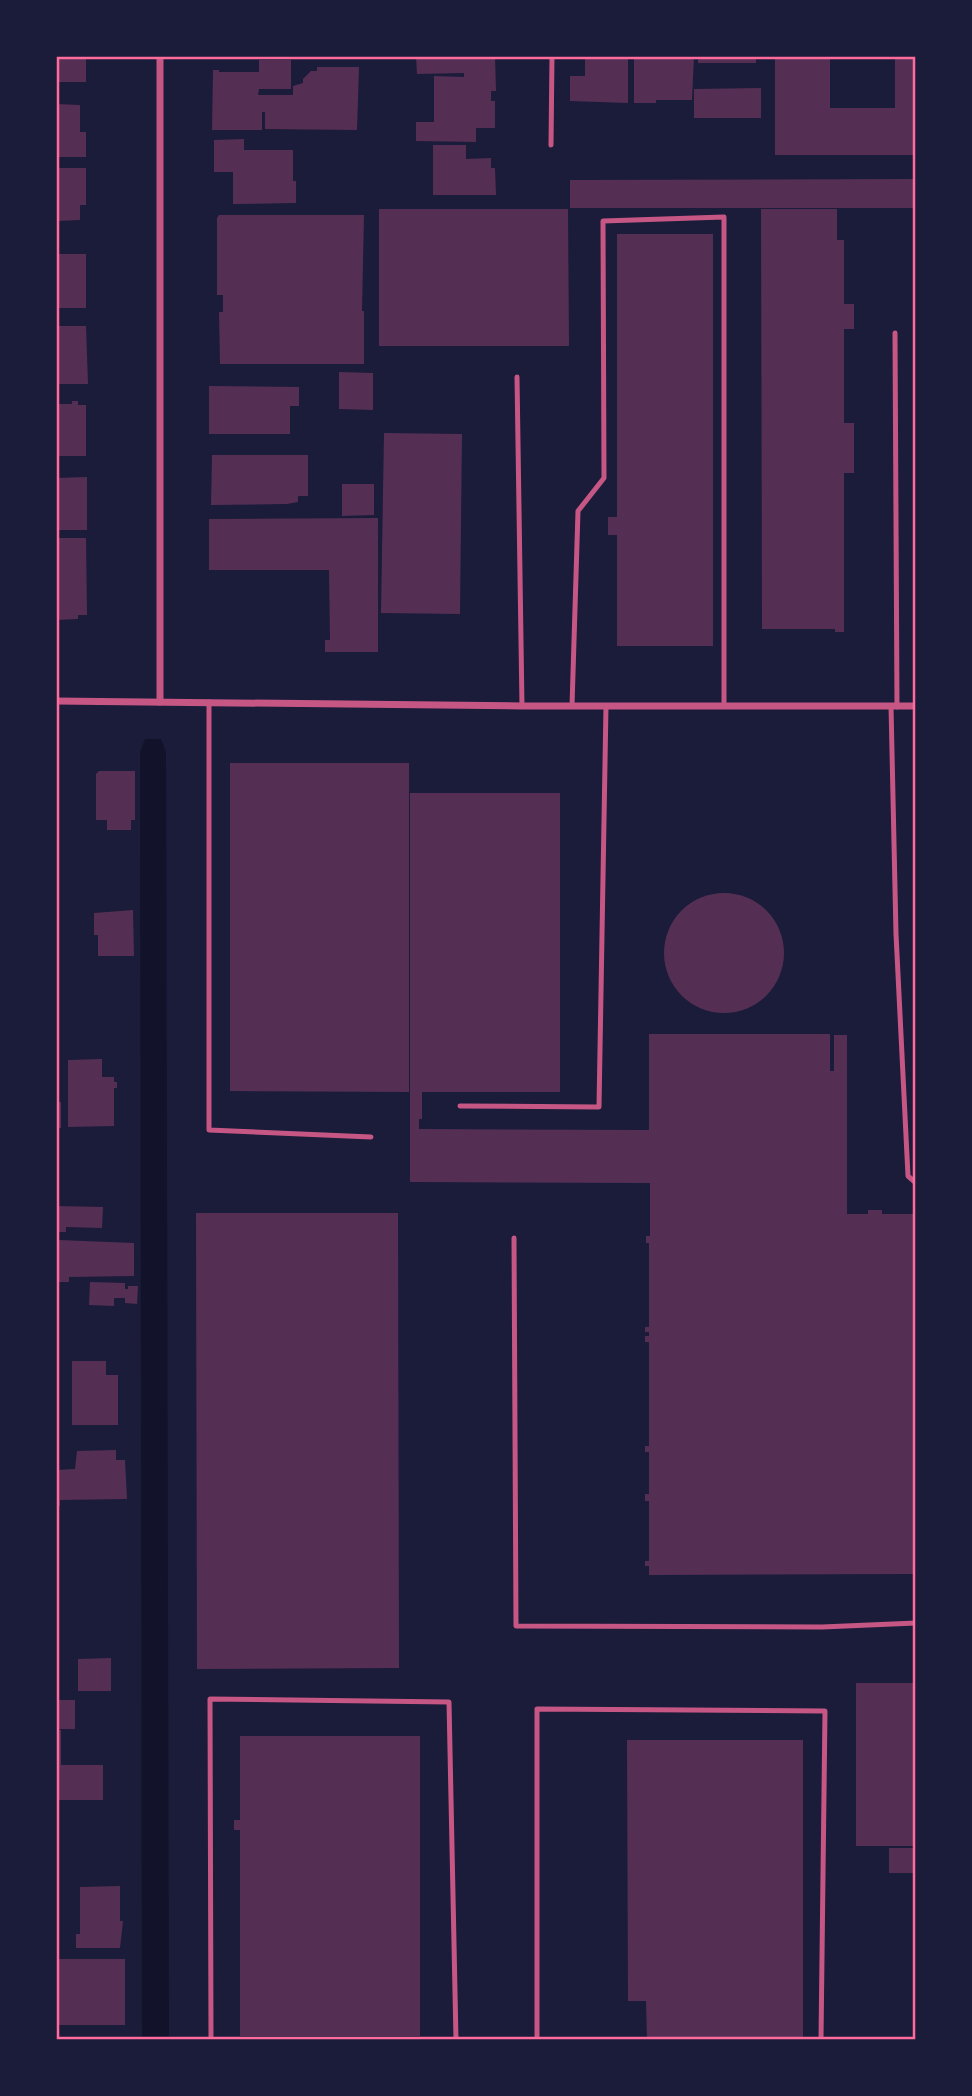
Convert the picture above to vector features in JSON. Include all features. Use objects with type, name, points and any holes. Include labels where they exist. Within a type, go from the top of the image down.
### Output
[{"type":"street","points":[[160,56],[160,702]]},
{"type":"street","points":[[56,701],[522,706],[916,706]]},
{"type":"lane","points":[[551,145],[552,56]]},
{"type":"lane","points":[[572,706],[578,511],[604,478],[604,221],[724,217],[724,706]]},
{"type":"lane","points":[[895,333],[896,934],[908,1176],[916,1183]]},
{"type":"lane","points":[[517,377],[522,706]]},
{"type":"lane","points":[[209,702],[209,1130],[371,1137]]},
{"type":"lane","points":[[460,1106],[599,1107],[606,706]]},
{"type":"lane","points":[[514,1238],[516,1626],[822,1628],[916,1623]]},
{"type":"lane","points":[[211,2040],[210,1699],[449,1702],[456,2040]]},
{"type":"lane","points":[[537,2040],[537,1709],[825,1711],[821,2040]]},
{"type":"shaded area","points":[[145,739],[161,739],[166,752],[169,2040],[142,2040],[140,752]]},
{"type":"building","points":[[56,56],[86,56],[86,82],[56,82]]},
{"type":"building","points":[[416,56],[495,56],[496,91],[491,91],[491,101],[495,101],[495,128],[476,128],[476,142],[416,141],[416,122],[434,122],[434,76],[464,77],[464,73],[417,74]]},
{"type":"building","points":[[585,56],[628,56],[628,103],[570,101],[570,76],[585,76]]},
{"type":"building","points":[[634,56],[694,56],[692,100],[634,103]]},
{"type":"building","points":[[698,56],[756,56],[756,63],[698,63]]},
{"type":"building","points":[[775,56],[830,56],[830,108],[895,108],[895,56],[916,56],[916,155],[775,155]]},
{"type":"building","points":[[259,60],[291,60],[291,89],[259,89],[258,95],[293,95],[293,86],[303,83],[303,79],[311,71],[317,71],[317,67],[359,67],[357,130],[265,129],[265,112],[262,112],[262,130],[212,130],[213,70],[259,72]]},
{"type":"building","points":[[761,88],[761,118],[694,118],[694,89]]},
{"type":"building","points":[[56,104],[80,105],[80,132],[86,132],[86,157],[56,157]]},
{"type":"building","points":[[244,139],[244,150],[293,150],[296,203],[233,204],[233,172],[214,172],[214,140]]},
{"type":"building","points":[[433,145],[466,145],[466,159],[491,158],[491,168],[495,168],[496,195],[433,195]]},
{"type":"building","points":[[56,168],[86,168],[86,205],[80,205],[80,220],[56,221]]},
{"type":"building","points":[[916,179],[916,208],[570,208],[570,180]]},
{"type":"building","points":[[379,209],[568,209],[569,346],[379,346]]},
{"type":"building","points":[[761,209],[837,209],[837,240],[844,240],[844,304],[854,304],[854,329],[844,329],[844,423],[854,423],[854,473],[844,473],[844,632],[835,632],[835,629],[762,629]]},
{"type":"building","points":[[219,215],[364,215],[364,364],[220,364],[219,312],[223,312],[223,295],[217,295]]},
{"type":"building","points":[[617,234],[713,234],[713,646],[617,646],[617,535],[608,535],[608,517],[617,517]]},
{"type":"building","points":[[56,254],[86,254],[86,308],[56,308]]},
{"type":"building","points":[[56,326],[86,326],[88,384],[56,384]]},
{"type":"building","points":[[339,372],[373,373],[373,410],[339,409]]},
{"type":"building","points":[[209,386],[299,387],[299,406],[290,406],[290,434],[209,434]]},
{"type":"building","points":[[72,401],[78,401],[78,405],[86,405],[86,456],[56,456],[56,404],[72,404]]},
{"type":"building","points":[[384,433],[462,434],[460,614],[381,613]]},
{"type":"building","points":[[212,455],[308,455],[308,496],[298,496],[298,502],[287,504],[211,505]]},
{"type":"building","points":[[87,477],[87,530],[56,530],[56,478]]},
{"type":"building","points":[[342,484],[374,484],[374,515],[342,516]]},
{"type":"building","points":[[378,518],[378,652],[325,652],[325,640],[330,640],[329,570],[209,570],[209,519]]},
{"type":"building","points":[[56,538],[86,538],[87,615],[78,615],[78,619],[56,620]]},
{"type":"building","points":[[230,763],[409,763],[409,1092],[230,1091]]},
{"type":"building","points":[[99,771],[135,771],[135,820],[131,820],[131,830],[107,830],[107,820],[96,820],[96,774]]},
{"type":"building","points":[[410,793],[560,793],[560,1092],[422,1092],[422,1119],[419,1119],[419,1129],[649,1130],[649,1034],[830,1034],[830,1071],[834,1071],[834,1035],[847,1035],[847,1214],[868,1214],[868,1210],[882,1210],[882,1214],[916,1214],[916,1574],[649,1575],[649,1566],[645,1566],[645,1561],[649,1561],[649,1501],[645,1501],[645,1494],[649,1494],[649,1452],[645,1452],[645,1446],[649,1446],[649,1342],[645,1342],[645,1336],[649,1336],[649,1332],[645,1332],[645,1327],[649,1327],[649,1243],[646,1243],[646,1236],[650,1236],[650,1183],[410,1182]]},
{"type":"building","points":[[724,893],[747,897],[767,910],[780,930],[784,953],[780,976],[767,996],[747,1009],[724,1013],[701,1009],[681,996],[668,976],[664,953],[668,930],[681,910],[701,897]]},
{"type":"building","points":[[133,910],[134,956],[98,956],[94,913]]},
{"type":"building","points":[[102,1059],[102,1077],[114,1077],[114,1082],[117,1082],[117,1088],[114,1088],[114,1126],[68,1127],[68,1060]]},
{"type":"building","points":[[56,1102],[61,1102],[61,1128],[56,1128]]},
{"type":"building","points":[[56,1206],[103,1207],[102,1228],[66,1227],[66,1232],[59,1232],[59,1227],[56,1227]]},
{"type":"building","points":[[196,1213],[398,1213],[399,1668],[197,1669]]},
{"type":"building","points":[[59,1240],[134,1243],[134,1276],[69,1277],[69,1282],[57,1282]]},
{"type":"building","points":[[90,1282],[125,1283],[125,1289],[128,1289],[128,1286],[138,1286],[137,1304],[125,1303],[125,1298],[114,1298],[114,1306],[89,1305]]},
{"type":"building","points":[[72,1361],[106,1361],[106,1375],[118,1375],[118,1425],[72,1425]]},
{"type":"building","points":[[116,1450],[116,1460],[125,1460],[127,1499],[60,1500],[60,1506],[56,1506],[56,1470],[75,1469],[77,1451]]},
{"type":"building","points":[[111,1658],[111,1691],[78,1691],[78,1659]]},
{"type":"building","points":[[856,1683],[916,1683],[916,1846],[856,1846]]},
{"type":"building","points":[[56,1700],[75,1700],[75,1729],[56,1729]]},
{"type":"building","points":[[56,1730],[61,1730],[61,1765],[103,1765],[103,1800],[56,1800]]},
{"type":"building","points":[[240,1736],[420,1736],[420,2036],[240,2036],[240,1830],[234,1830],[234,1820],[240,1820]]},
{"type":"building","points":[[627,1740],[803,1740],[803,2039],[647,2040],[646,2001],[628,2001]]},
{"type":"building","points":[[889,1848],[916,1848],[916,1873],[889,1873]]},
{"type":"building","points":[[120,1886],[120,1921],[123,1921],[120,1948],[76,1948],[76,1934],[80,1934],[80,1887]]},
{"type":"building","points":[[56,1959],[125,1959],[125,2025],[56,2025]]}]
